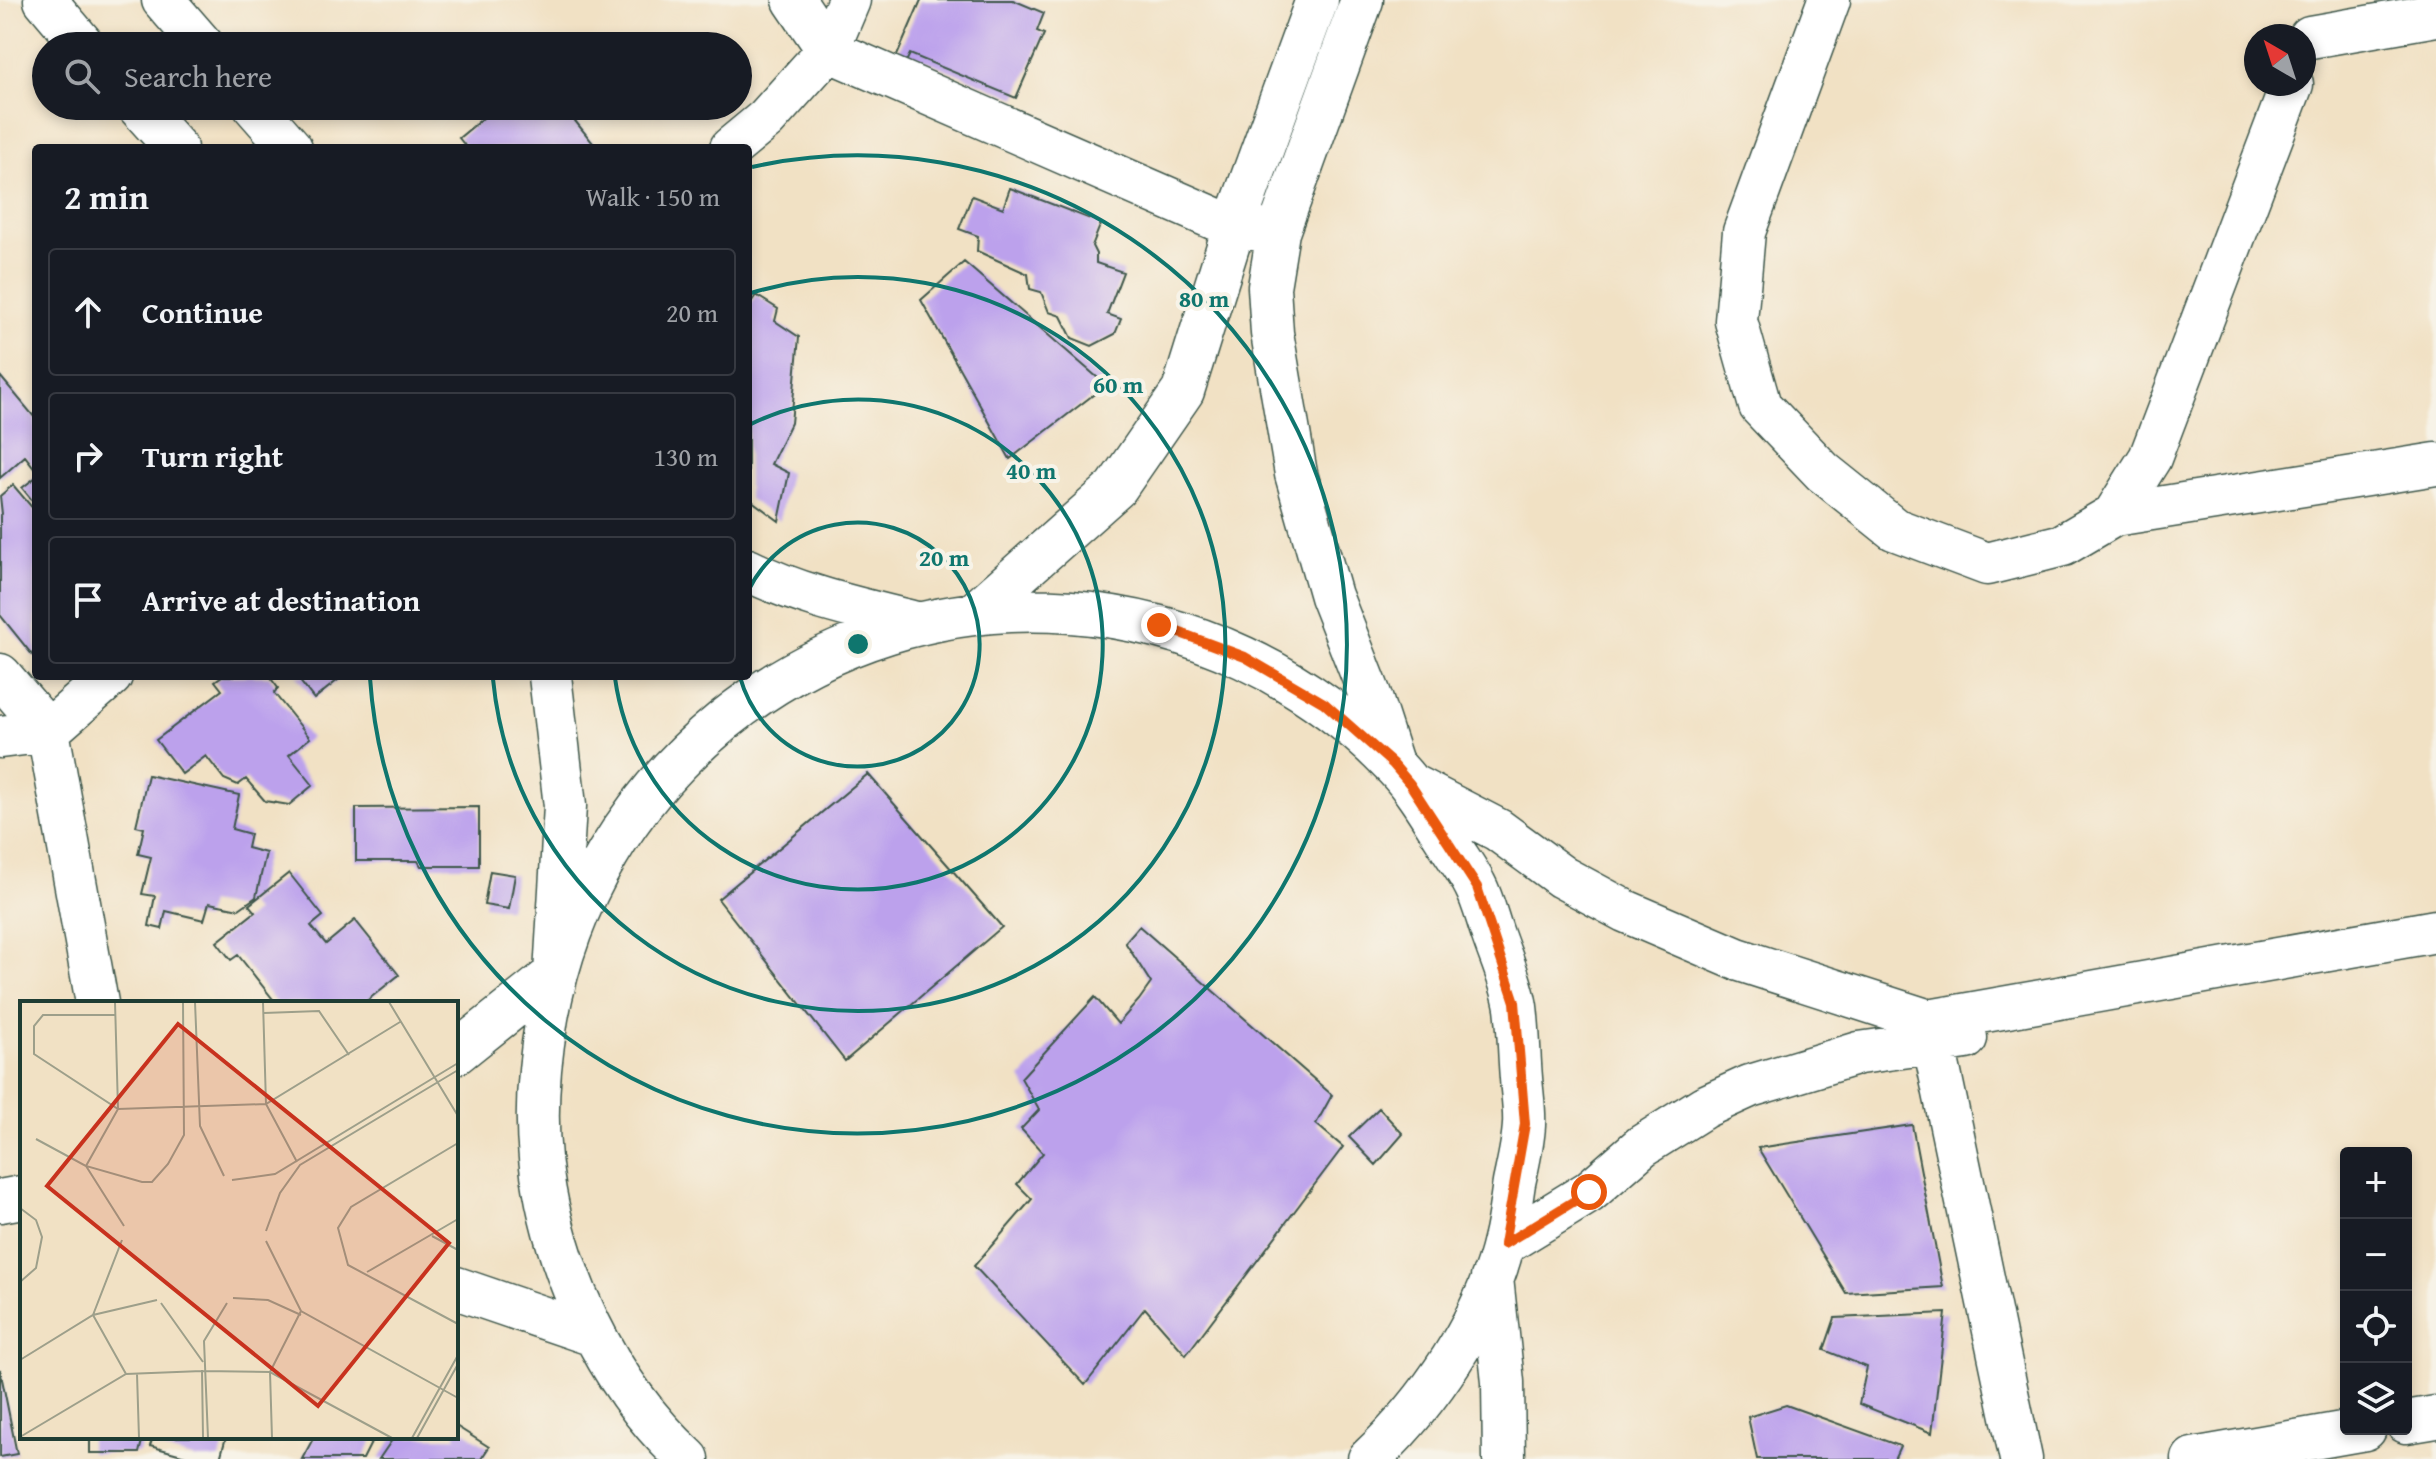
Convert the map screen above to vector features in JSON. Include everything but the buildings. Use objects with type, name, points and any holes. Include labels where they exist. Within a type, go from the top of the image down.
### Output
[{"type":"street","points":[[45,0],[72,32]]},
{"type":"street","points":[[163,0],[191,32]]},
{"type":"street","points":[[794,0],[828,50],[1234,227],[1278,232]]},
{"type":"street","points":[[736,144],[766,119],[828,50],[849,0]]},
{"type":"street","points":[[976,612],[1116,488],[1183,391],[1234,227],[1317,0]]},
{"type":"street","points":[[1362,0],[1278,232],[1269,287],[1272,333],[1296,474],[1331,596],[1402,774],[1477,887],[1515,1002],[1525,1124],[1498,1261],[1466,1335],[1432,1389],[1369,1459]]},
{"type":"street","points":[[1829,0],[1744,232],[1736,321],[1760,406],[1823,472],[1894,529],[1987,564],[2063,545],[2114,515],[2436,464]]},
{"type":"street","points":[[2316,30],[2436,15]]},
{"type":"street","points":[[2114,515],[2150,458],[2287,96]]},
{"type":"street","points":[[151,120],[172,144]]},
{"type":"street","points":[[266,120],[287,144]]},
{"type":"street","points":[[752,572],[850,607],[916,623]]},
{"type":"street","points":[[458,1051],[555,974],[585,892],[630,816],[688,750],[756,695],[832,652],[916,623],[976,612],[1068,610],[1159,625],[1245,657],[1324,703],[1402,774],[1498,830],[1562,877],[1625,911],[1737,959],[1931,1032],[2436,957]]},
{"type":"street","points":[[0,675],[48,731],[97,1001]]},
{"type":"street","points":[[0,737],[48,731],[106,680]]},
{"type":"street","points":[[550,680],[565,806],[555,974],[539,1066],[540,1158],[558,1249],[594,1335],[638,1403],[688,1459]]},
{"type":"street","points":[[1498,1261],[1589,1192],[1642,1146],[1704,1107],[1750,1086],[1931,1032],[2436,931]]},
{"type":"street","points":[[1931,1032],[2021,1459]]},
{"type":"street","points":[[0,1201],[20,1197]]},
{"type":"street","points":[[1498,1261],[1504,1459]]},
{"type":"street","points":[[458,1289],[594,1335]]},
{"type":"street","points":[[638,1403],[656,1459]]},
{"type":"street","points":[[2412,1421],[2436,1417]]},
{"type":"street","points":[[2193,1459],[2340,1433]]},
{"type":"route","points":[[1159,625],[1245,657],[1324,703],[1393,764],[1410,784],[1477,887],[1515,1002],[1525,1124],[1504,1244],[1589,1192]]}]
